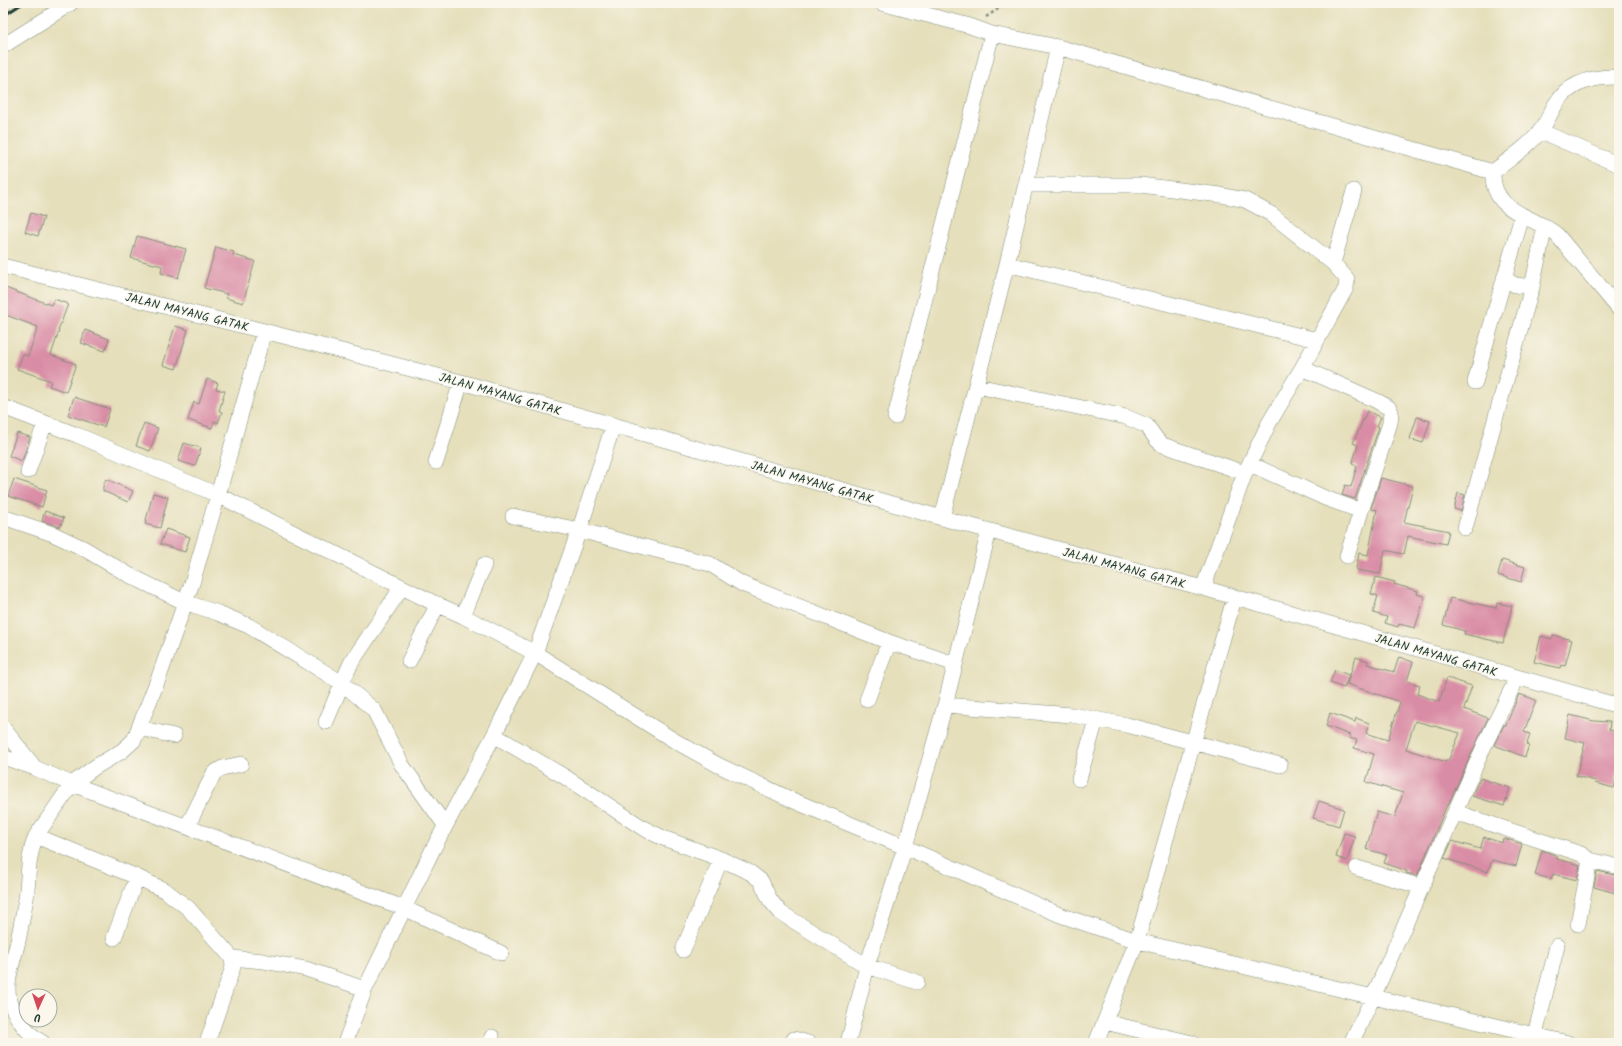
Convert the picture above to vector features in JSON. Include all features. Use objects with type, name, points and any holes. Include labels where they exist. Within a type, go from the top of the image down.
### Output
[{"type":"street","points":[[3,46],[71,3]]},
{"type":"street","points":[[881,3],[970,26],[992,34],[1058,47],[1493,172]]},
{"type":"street","points":[[895,417],[992,34]]},
{"type":"street","points":[[942,518],[977,386],[1058,47]]},
{"type":"street","points":[[1493,172],[1523,150],[1540,131],[1562,94],[1572,86],[1594,78],[1619,77]]},
{"type":"street","points":[[1540,131],[1619,165]]},
{"type":"street","points":[[1493,172],[1495,187],[1502,200],[1510,209],[1544,226],[1563,241],[1619,309]]},
{"type":"street","points":[[1026,184],[1140,185],[1220,195],[1245,200],[1271,214],[1333,263],[1347,279],[1347,285],[1302,368],[1269,424],[1248,468],[1203,588]]},
{"type":"street","points":[[1333,263],[1354,191]]},
{"type":"street","points":[[1474,382],[1522,216]]},
{"type":"street","points":[[1465,528],[1532,287],[1544,226]]},
{"type":"street","points":[[1007,264],[1317,340]]},
{"type":"street","name":"JALAN MAYANG GATAK","points":[[3,266],[461,382],[989,532],[1203,588],[1619,706]]},
{"type":"street","points":[[1504,278],[1515,285],[1532,287]]},
{"type":"street","points":[[43,1043],[31,1035],[19,1020],[10,998],[9,988],[10,976],[26,897],[30,852],[36,836],[72,784],[125,748],[134,740],[159,677],[184,602],[192,583],[264,331]]},
{"type":"street","points":[[1302,368],[1377,401],[1389,408],[1391,412],[1390,423],[1347,556]]},
{"type":"street","points":[[436,462],[461,382]]},
{"type":"street","points":[[977,386],[1126,417],[1147,426],[1159,442],[1164,445],[1248,468],[1361,511]]},
{"type":"street","points":[[3,407],[218,495],[463,616],[535,654],[675,741],[718,765],[792,800],[905,847],[1060,915],[1137,941],[1568,1043]]},
{"type":"street","points":[[28,471],[45,423]]},
{"type":"street","points":[[345,1043],[366,990],[404,908],[443,829],[494,736],[535,654],[579,530],[613,426]]},
{"type":"street","points":[[513,516],[579,530],[710,564],[742,584],[889,642],[955,664]]},
{"type":"street","points":[[3,517],[53,534],[83,548],[129,575],[184,602],[218,613],[249,626],[342,683],[374,710],[402,765],[443,829]]},
{"type":"street","points":[[848,1043],[867,966],[905,847],[945,705],[989,532]]},
{"type":"street","points":[[463,616],[484,565]]},
{"type":"street","points":[[326,722],[351,662],[402,587]]},
{"type":"street","points":[[1096,1043],[1137,941],[1234,598]]},
{"type":"street","points":[[409,661],[438,604]]},
{"type":"street","points":[[867,700],[889,642]]},
{"type":"street","points":[[1351,1043],[1517,678]]},
{"type":"street","points":[[945,705],[1072,715],[1127,725],[1280,765]]},
{"type":"street","points":[[1079,779],[1096,720]]},
{"type":"street","points":[[3,728],[35,768]]},
{"type":"street","points":[[139,728],[174,736]]},
{"type":"street","points":[[494,736],[644,828],[663,838],[721,859],[756,876],[761,881],[772,904],[780,913],[867,966],[917,982]]},
{"type":"street","points":[[3,758],[35,768],[72,784],[404,908],[501,953]]},
{"type":"street","points":[[187,827],[214,773],[222,768],[241,764]]},
{"type":"street","points":[[1455,812],[1581,854],[1590,860],[1619,866]]},
{"type":"street","points":[[36,836],[137,877],[166,891],[182,902],[232,958],[233,967],[208,1043]]},
{"type":"street","points":[[684,950],[721,859]]},
{"type":"street","points":[[1578,924],[1590,860]]},
{"type":"street","points":[[1357,868],[1422,887]]},
{"type":"street","points":[[114,938],[137,877]]},
{"type":"street","points":[[1535,1035],[1557,946]]},
{"type":"street","points":[[232,958],[270,962],[306,969],[366,990]]},
{"type":"street","points":[[1104,1022],[1192,1043]]},
{"type":"street","points":[[794,1040],[808,1043]]},
{"type":"path","points":[[970,26],[1007,3]]},
{"type":"building","points":[[31,213],[44,217],[38,236],[25,232]]},
{"type":"building","points":[[137,236],[186,249],[178,278],[161,273],[162,266],[131,258]]},
{"type":"building","points":[[216,247],[234,252],[233,255],[255,261],[243,303],[226,298],[227,294],[204,288]]},
{"type":"building","points":[[3,287],[51,305],[54,299],[68,304],[51,355],[76,364],[66,392],[49,386],[51,381],[17,369],[23,354],[28,356],[38,327],[3,314]]},
{"type":"building","points":[[175,326],[188,330],[176,369],[163,365]]},
{"type":"building","points":[[85,330],[109,339],[105,351],[81,343]]},
{"type":"building","points":[[207,379],[218,383],[216,389],[225,391],[219,411],[222,412],[218,423],[214,421],[212,428],[188,420],[194,402],[199,404]]},
{"type":"building","points":[[74,397],[110,409],[104,427],[68,415]]},
{"type":"building","points":[[1367,411],[1381,417],[1355,499],[1342,495],[1345,485],[1351,487],[1357,466],[1352,464],[1358,445],[1353,443]]},
{"type":"building","points":[[1417,417],[1430,421],[1423,443],[1410,439]]},
{"type":"building","points":[[144,423],[158,428],[150,451],[136,446]]},
{"type":"building","points":[[17,433],[30,437],[22,461],[9,456]]},
{"type":"building","points":[[184,443],[201,448],[195,466],[178,461]]},
{"type":"building","points":[[1381,478],[1413,486],[1404,522],[1449,531],[1446,544],[1408,536],[1404,554],[1385,550],[1380,574],[1356,570],[1359,553],[1368,555],[1377,510],[1371,509]]},
{"type":"building","points":[[14,479],[47,490],[42,507],[8,496]]},
{"type":"building","points":[[106,479],[133,491],[128,502],[103,491],[103,486]]},
{"type":"building","points":[[153,493],[168,497],[160,528],[145,524]]},
{"type":"building","points":[[1458,493],[1465,495],[1461,511],[1454,509]]},
{"type":"building","points":[[45,511],[64,518],[60,527],[42,521]]},
{"type":"building","points":[[166,529],[190,537],[185,552],[160,544]]},
{"type":"building","points":[[1502,560],[1525,567],[1521,582],[1498,575]]},
{"type":"building","points":[[1376,577],[1395,582],[1394,584],[1418,591],[1417,594],[1425,597],[1415,628],[1399,624],[1398,627],[1385,623],[1387,617],[1373,613],[1378,596],[1371,594]]},
{"type":"building","points":[[1450,598],[1496,608],[1497,603],[1512,606],[1503,643],[1464,634],[1465,631],[1443,625]]},
{"type":"building","points":[[1553,635],[1572,640],[1565,666],[1561,665],[1560,668],[1534,662],[1541,636],[1552,639]]},
{"type":"building","points":[[1356,657],[1368,661],[1367,664],[1394,672],[1399,657],[1413,662],[1407,681],[1420,685],[1417,694],[1439,702],[1447,678],[1472,686],[1464,709],[1488,718],[1447,805],[1417,876],[1406,873],[1407,871],[1384,863],[1387,855],[1366,849],[1377,812],[1395,817],[1403,793],[1366,782],[1374,754],[1354,748],[1357,740],[1349,738],[1350,735],[1326,726],[1330,713],[1355,722],[1356,718],[1369,723],[1366,733],[1388,740],[1400,702],[1347,684]],"holes":[[[1415,721],[1460,733],[1448,761],[1447,760],[1446,762],[1406,749]]]},
{"type":"building","points":[[1335,670],[1349,675],[1344,688],[1330,683]]},
{"type":"building","points":[[1519,694],[1536,700],[1524,732],[1530,734],[1527,744],[1529,745],[1525,757],[1494,745],[1504,725],[1506,725]]},
{"type":"building","points":[[1570,715],[1594,721],[1610,722],[1609,730],[1619,732],[1619,767],[1614,788],[1595,783],[1596,781],[1576,776],[1585,743],[1565,738]]},
{"type":"building","points":[[1480,778],[1510,788],[1504,806],[1472,796]]},
{"type":"building","points":[[1319,801],[1344,809],[1339,826],[1313,818]]},
{"type":"building","points":[[1344,833],[1355,836],[1347,861],[1336,857]]},
{"type":"building","points":[[1484,837],[1502,843],[1503,838],[1522,844],[1516,866],[1492,860],[1488,872],[1444,858],[1452,841],[1480,849]]},
{"type":"building","points":[[1542,850],[1557,856],[1557,859],[1580,865],[1577,880],[1553,874],[1551,879],[1535,875]]},
{"type":"building","points":[[1597,871],[1619,876],[1619,894],[1594,887]]},
{"type":"railway","points":[[3,16],[23,3]]}]
